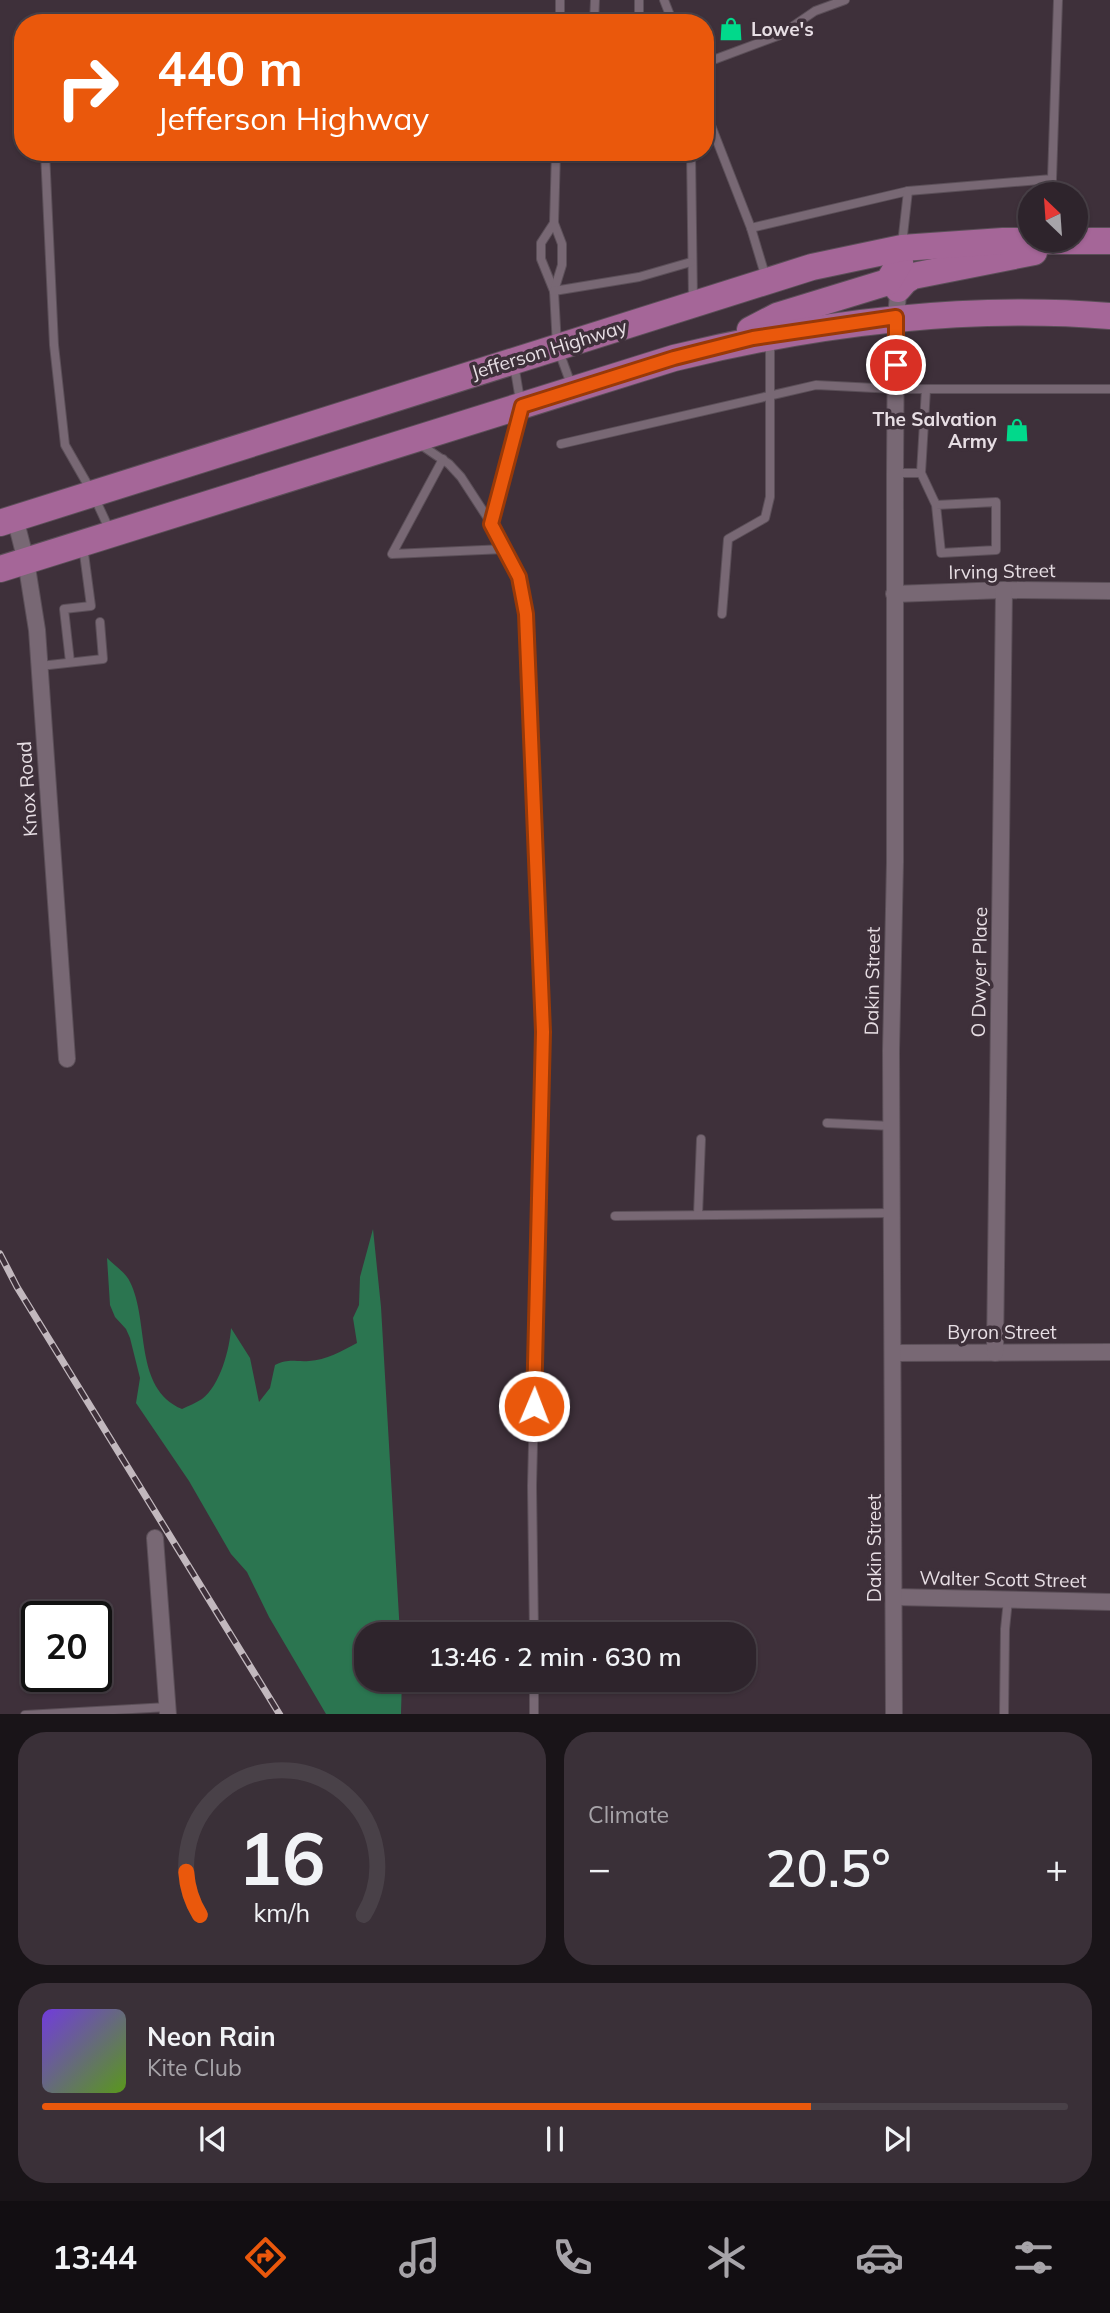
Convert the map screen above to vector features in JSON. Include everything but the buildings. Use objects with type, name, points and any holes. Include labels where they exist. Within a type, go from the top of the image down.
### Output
[{"type":"main road","name":"Jefferson Highway","points":[[7,521],[813,267],[1018,241]]},
{"type":"main road","name":"Jefferson Highway","points":[[1088,241],[1110,241]]},
{"type":"main road","points":[[898,289],[913,276],[1033,252]]},
{"type":"main road","points":[[735,342],[753,328],[777,316],[888,282],[901,255]]},
{"type":"main road","points":[[0,569],[674,358],[735,342],[896,317],[1003,313],[1110,316]]},
{"type":"street","name":"Dakin Street","points":[[894,1714],[894,594],[896,317],[901,255]]},
{"type":"street","name":"Knox Road","points":[[7,521],[26,561],[37,630],[67,1059]]},
{"type":"street","name":"Irving Street","points":[[894,594],[1004,590],[1110,591]]},
{"type":"street","name":"O Dwyer Place","points":[[995,1353],[1004,590]]},
{"type":"street","name":"Byron Street","points":[[894,1353],[1110,1352]]},
{"type":"street","points":[[155,1538],[168,1711]]},
{"type":"street","name":"Walter Scott Street","points":[[895,1597],[1110,1602]]},
{"type":"lane","points":[[714,60],[780,35],[815,11],[845,0]]},
{"type":"lane","points":[[1052,182],[1058,0]]},
{"type":"lane","points":[[714,133],[751,228],[767,281]]},
{"type":"lane","points":[[45,161],[54,345],[65,445],[93,494],[111,534]]},
{"type":"lane","points":[[554,291],[562,265],[562,244],[554,222],[556,161]]},
{"type":"lane","points":[[691,161],[693,304]]},
{"type":"lane","points":[[751,228],[908,191],[1052,179]]},
{"type":"lane","points":[[901,255],[908,191]]},
{"type":"lane","points":[[554,222],[541,243],[541,259],[554,291],[557,346],[573,390]]},
{"type":"lane","points":[[554,291],[639,277],[691,262]]},
{"type":"lane","points":[[722,614],[728,539],[765,518],[770,497],[770,335]]},
{"type":"lane","points":[[491,524],[522,406],[514,360]]},
{"type":"lane","points":[[561,444],[816,385],[895,389],[1110,389]]},
{"type":"lane","points":[[926,389],[921,473],[936,505],[941,553],[996,550],[996,502],[936,505]]},
{"type":"lane","points":[[413,439],[443,460],[461,477],[491,524],[519,577],[526,614],[543,1032],[532,1472],[534,1622]]},
{"type":"lane","points":[[443,460],[392,554],[505,549]]},
{"type":"lane","points":[[895,473],[921,473]]},
{"type":"lane","points":[[69,662],[64,609],[92,606],[82,543]]},
{"type":"lane","points":[[40,666],[103,659],[100,622]]},
{"type":"lane","points":[[827,1123],[892,1126]]},
{"type":"lane","points":[[698,1215],[701,1139]]},
{"type":"lane","points":[[615,1216],[893,1213]]},
{"type":"lane","points":[[1004,1714],[1008,1600]]},
{"type":"lane","points":[[534,1692],[534,1714]]},
{"type":"lane","points":[[24,1714],[168,1711]]},
{"type":"green space","points":[[373,1229],[381,1307],[399,1622],[354,1622],[354,1692],[402,1692],[401,1714],[326,1714],[269,1617],[247,1572],[231,1554],[189,1481],[136,1403],[140,1378],[130,1338],[110,1305],[107,1258],[130,1282],[140,1316],[149,1370],[156,1386],[167,1399],[182,1409],[200,1400],[214,1385],[229,1346],[231,1328],[250,1358],[259,1402],[270,1388],[275,1365],[288,1361],[322,1359],[357,1343],[353,1318],[359,1305],[360,1277]]},
{"type":"railway","points":[[0,1254],[17,1287],[279,1714]]},
{"type":"place","name":"Lowe's","points":[[731,29]]},
{"type":"place","name":"The Salvation Army","points":[[1017,430]]},
{"type":"route","points":[[534,1406],[543,1032],[526,614],[519,577],[491,524],[522,406],[674,358],[753,338],[896,317],[896,365]]}]
